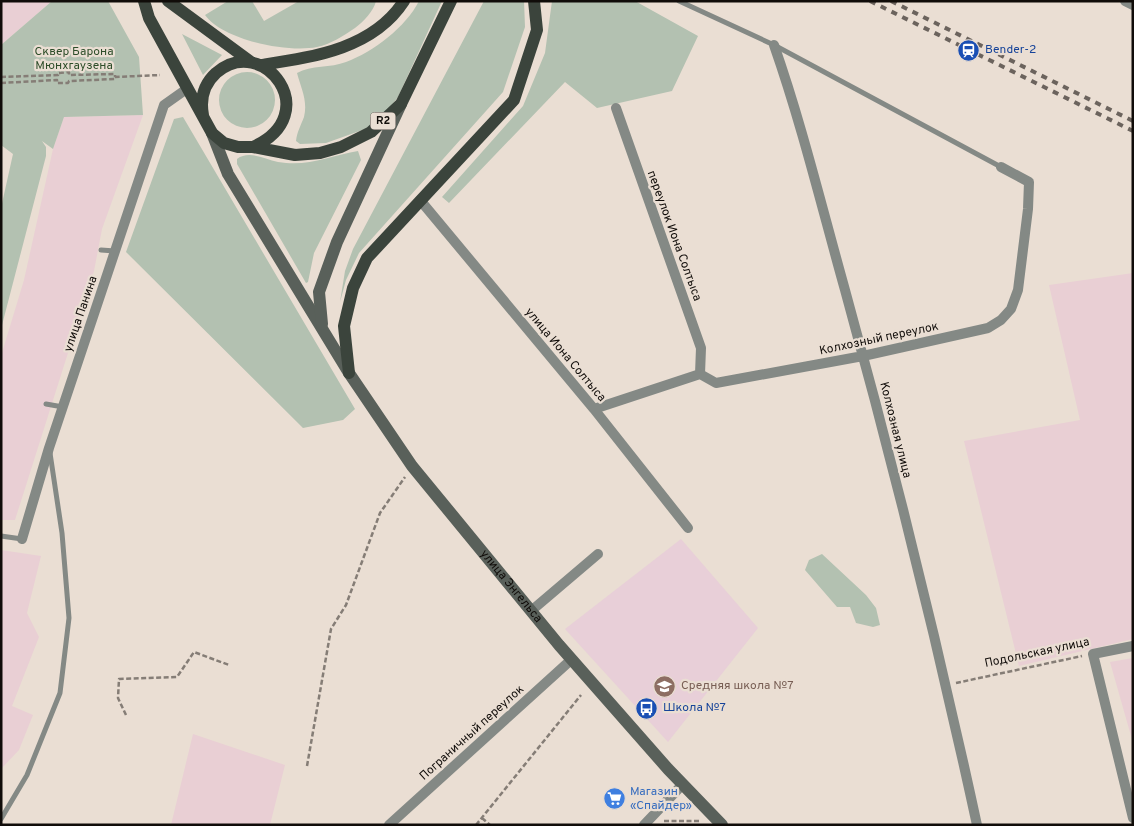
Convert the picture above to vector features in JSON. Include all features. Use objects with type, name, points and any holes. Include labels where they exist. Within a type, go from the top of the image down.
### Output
[{"type":"main road","name":"R2","points":[[144,1],[149,18],[212,133],[224,143],[238,147],[253,147],[295,154],[320,153],[341,148],[370,132],[401,104],[451,1]]},
{"type":"main road","points":[[168,1],[256,64],[276,76],[285,91],[287,109],[281,126],[269,140],[253,147]]},
{"type":"main road","points":[[204,121],[201,106],[203,91],[211,78],[229,65],[306,58],[337,50],[368,36],[394,16],[404,1]]},
{"type":"main road","points":[[349,373],[344,326],[353,288],[367,258],[514,100],[537,30],[534,1]]},
{"type":"street","points":[[1125,1],[1133,5]]},
{"type":"street","name":"Колхозная улица","points":[[774,45],[792,95],[863,356],[947,685],[977,825]]},
{"type":"street","name":"улица Панина","points":[[22,539],[62,407],[164,106],[188,88]]},
{"type":"street","points":[[323,329],[319,292],[337,242],[401,104]]},
{"type":"street","name":"переулок Иона Солтыса","points":[[616,108],[701,348],[700,374]]},
{"type":"street","name":"улица Энгельса","points":[[212,133],[228,174],[349,373],[412,466],[572,659],[682,785],[721,824]]},
{"type":"street","name":"Колхозный переулок","points":[[700,374],[716,383],[863,356],[988,328],[1001,320],[1011,309],[1018,290],[1028,209],[1028,182],[1001,167]]},
{"type":"street","name":"улица Иона Солтыса","points":[[420,200],[594,409],[688,528]]},
{"type":"street","points":[[594,409],[700,374]]},
{"type":"street","points":[[532,611],[598,554]]},
{"type":"street","name":"Подольская улица","points":[[1093,654],[1133,646]]},
{"type":"street","points":[[1093,654],[1133,818]]},
{"type":"street","name":"Пограничный переулок","points":[[389,825],[572,659]]},
{"type":"street","points":[[646,823],[682,785]]},
{"type":"lane","points":[[679,1],[774,45],[1001,167]]},
{"type":"lane","points":[[101,250],[115,251]]},
{"type":"lane","points":[[46,404],[62,407]]},
{"type":"lane","points":[[1,819],[27,774],[60,693],[69,618],[62,533],[49,448]]},
{"type":"lane","name":"улица Панина","points":[[1,536],[22,539]]},
{"type":"path","points":[[1,77],[58,75],[58,73],[69,72],[69,75],[115,74],[115,77]]},
{"type":"path","points":[[1,83],[57,80],[57,83],[68,83],[69,81],[115,80],[115,77],[160,75]]},
{"type":"path","points":[[307,766],[330,630],[346,605],[380,513],[412,466]]},
{"type":"path","points":[[126,715],[118,698],[119,680],[176,677],[194,652],[229,665]]},
{"type":"path","name":"Подольская улица","points":[[947,685],[1093,654]]},
{"type":"path","points":[[476,825],[581,695]]},
{"type":"path","points":[[482,818],[490,825]]},
{"type":"path","points":[[646,823],[702,821],[721,824]]},
{"type":"shaded area","points":[[1,1],[52,1],[1,45]]},
{"type":"shaded area","points":[[143,115],[102,229],[94,271],[15,520],[1,520],[1,356],[24,280],[53,149],[64,117]]},
{"type":"shaded area","points":[[1133,273],[1133,639],[1019,666],[964,441],[1080,420],[1049,285]]},
{"type":"shaded area","name":"Средняя школа №7","points":[[681,539],[758,628],[668,742],[565,629]]},
{"type":"shaded area","points":[[1,550],[41,556],[27,613],[39,637],[12,706],[33,715],[19,750],[1,769]]},
{"type":"shaded area","points":[[1133,658],[1133,743],[1110,662]]},
{"type":"shaded area","points":[[193,734],[285,765],[270,825],[171,825]]},
{"type":"green space","name":"Сквер Барона Мюнхгаузена","points":[[52,1],[108,1],[139,57],[143,115],[64,117],[53,149],[42,141],[46,147],[46,156],[1,329],[1,208],[13,154],[1,145],[1,45]]},
{"type":"green space","points":[[228,1],[252,1],[264,21],[299,1],[376,1],[368,16],[358,26],[337,39],[317,47],[289,48],[256,43],[240,38],[214,24],[205,15]]},
{"type":"green space","points":[[419,1],[442,1],[398,97],[385,114],[368,128],[326,143],[300,144],[296,141],[305,111],[304,95],[297,73],[303,70],[340,64],[367,52],[388,38],[406,20]]},
{"type":"green space","points":[[484,1],[524,1],[525,27],[503,92],[359,253],[346,280],[340,302],[345,271],[353,249]]},
{"type":"green space","points":[[552,1],[635,1],[698,36],[672,91],[597,108],[565,82],[449,203],[442,197],[523,106],[545,53]]},
{"type":"green space","points":[[182,34],[222,55],[203,75]]},
{"type":"green space","points":[[241,72],[253,72],[263,76],[271,84],[275,100],[271,116],[263,124],[253,128],[241,128],[231,124],[223,116],[219,106],[219,94],[223,84],[231,76]]},
{"type":"green space","points":[[183,117],[355,409],[343,420],[303,428],[126,252],[174,119]]},
{"type":"green space","points":[[358,151],[361,160],[314,253],[308,282],[306,283],[237,164],[237,159],[242,156],[252,155],[278,162],[299,163]]},
{"type":"green space","points":[[822,554],[866,595],[876,608],[880,625],[873,627],[856,623],[850,607],[837,607],[805,570],[809,560]]},
{"type":"railway","points":[[870,1],[1133,131]]},
{"type":"railway","points":[[891,1],[1133,121]]},
{"type":"place","name":"Bender-2","points":[[969,50]]},
{"type":"place","name":"Средняя школа №7","points":[[665,686]]},
{"type":"place","name":"Школа №7","points":[[647,708]]},
{"type":"place","name":"Магазин «Спайдер»","points":[[614,799]]}]
